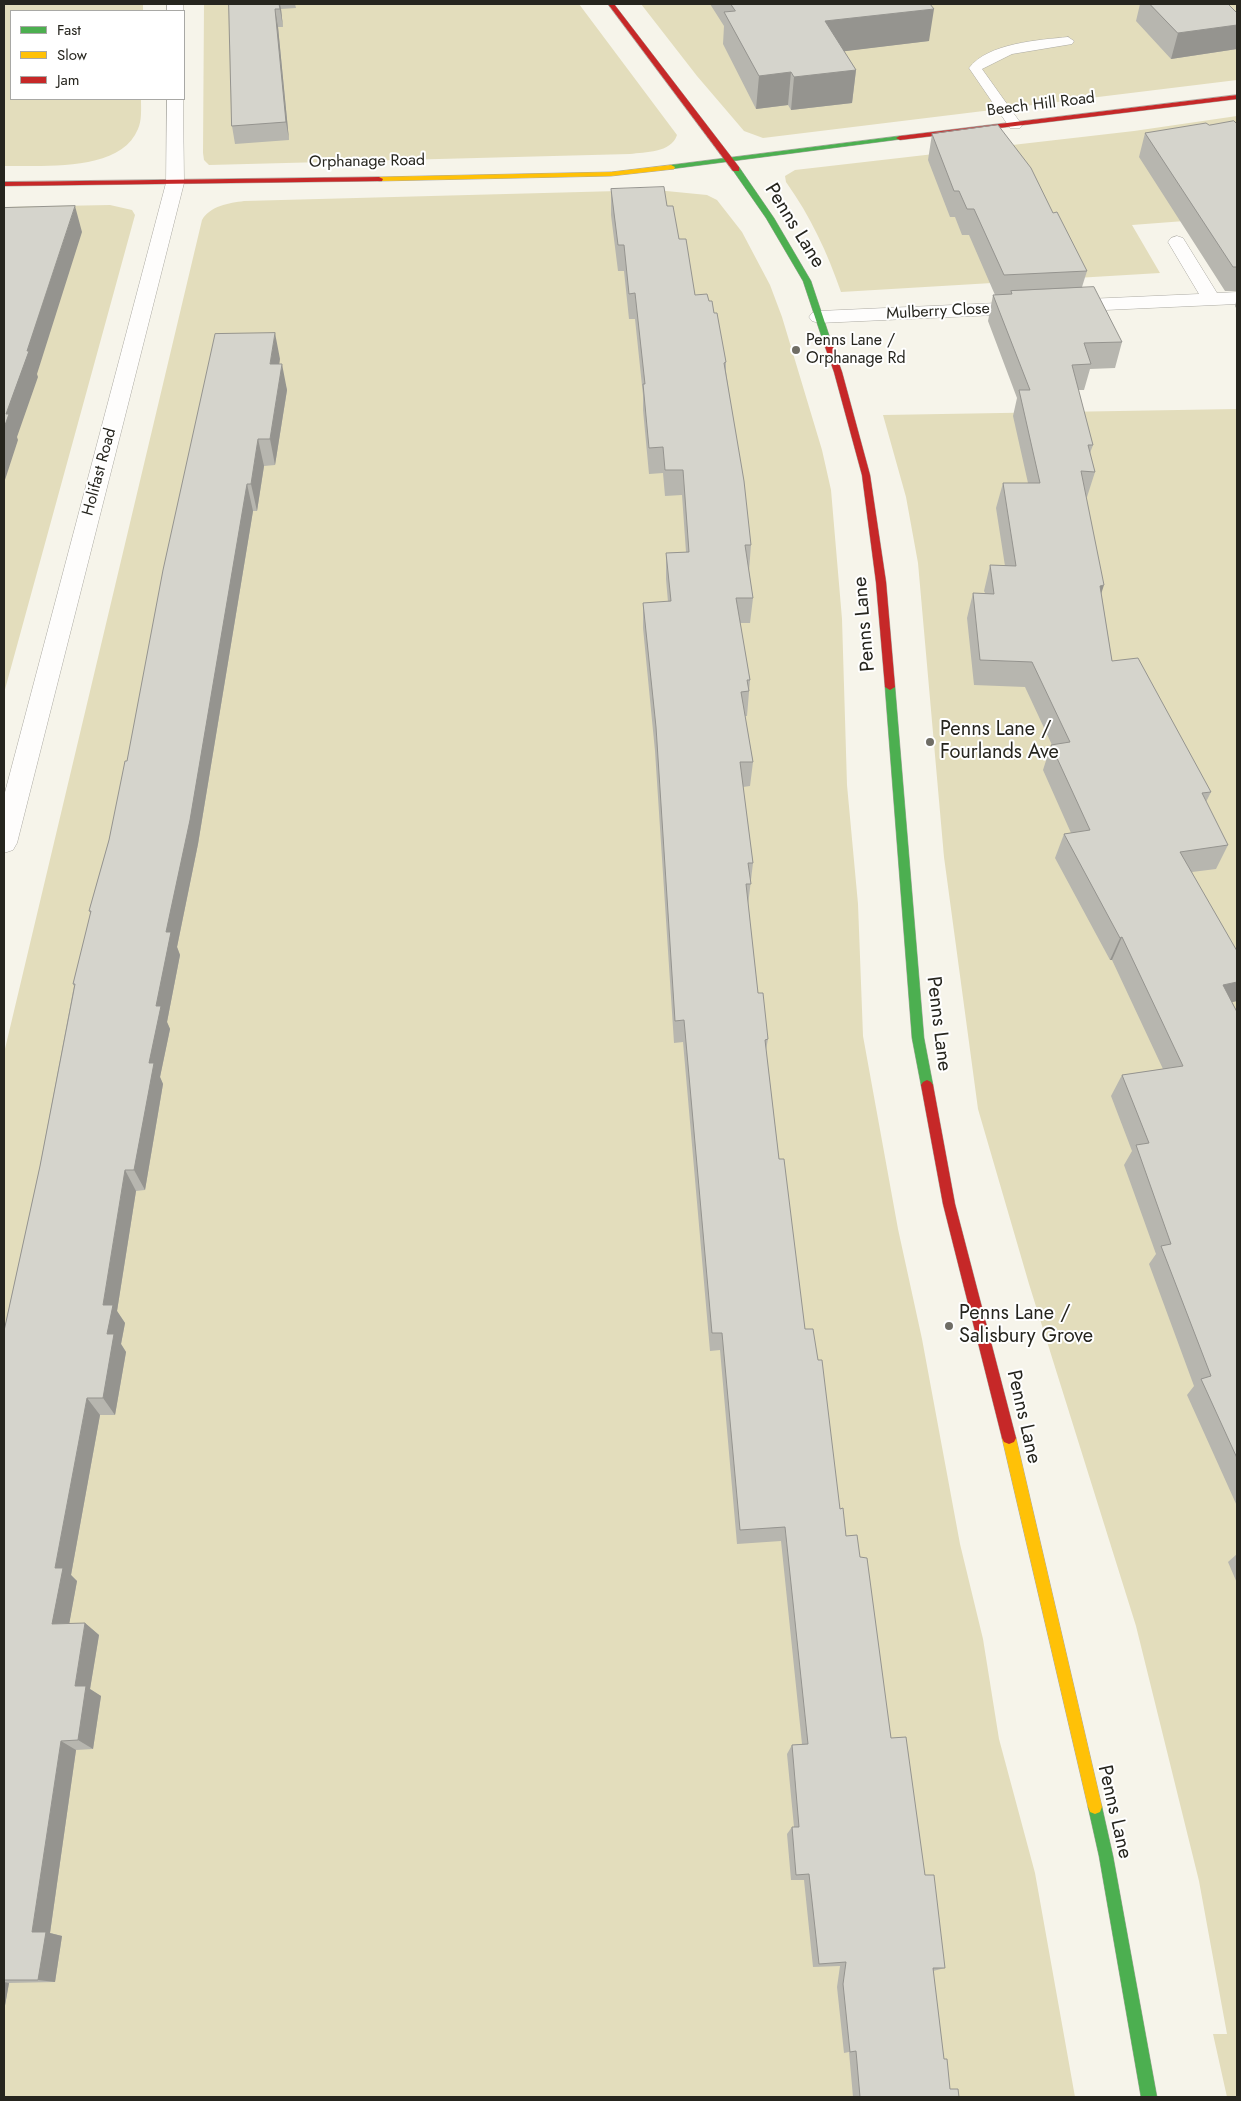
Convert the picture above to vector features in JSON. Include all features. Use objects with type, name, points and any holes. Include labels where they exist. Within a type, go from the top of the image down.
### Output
[{"type":"main road","name":"Penns Lane","points":[[610,4],[730,161],[770,218],[807,281],[838,372],[866,475],[881,582],[918,1038],[945,1185],[999,1394],[1106,1856],[1149,2097]]},
{"type":"main road","name":"Beech Hill Road","points":[[730,161],[1237,97]]},
{"type":"main road","name":"Orphanage Road","points":[[4,184],[175,183],[611,174],[730,161]]},
{"type":"street","name":"Holifast Road","points":[[4,843],[175,183],[175,100]]},
{"type":"street","points":[[1177,242],[1211,299]]},
{"type":"street","name":"Mulberry Close","points":[[819,317],[1237,298]]},
{"type":"lane","points":[[1015,125],[974,68],[987,58],[1011,48],[1068,41]]},
{"type":"shaded area","points":[[4,4],[143,4],[143,10],[10,10],[10,100],[141,100],[141,114],[138,129],[129,143],[115,153],[98,160],[78,164],[4,166]]},
{"type":"shaded area","points":[[204,4],[579,4],[677,135],[674,141],[663,148],[650,152],[630,154],[209,165],[204,160],[203,153]]},
{"type":"shaded area","points":[[641,4],[1237,4],[1237,80],[763,138],[744,131],[697,76]]},
{"type":"shaded area","points":[[1237,116],[1237,217],[1132,225],[1160,273],[841,292],[818,235],[786,182],[785,176],[795,170],[1134,131]]},
{"type":"shaded area","points":[[656,190],[707,195],[717,200],[742,232],[770,285],[782,317],[822,450],[831,490],[842,619],[847,785],[858,904],[863,1036],[898,1229],[922,1339],[960,1544],[983,1639],[999,1739],[1035,1873],[1075,2097],[4,2097],[4,1053],[202,220],[205,215],[215,208],[244,201]]},
{"type":"shaded area","points":[[110,205],[132,210],[135,215],[4,693],[4,207]]},
{"type":"shaded area","points":[[1237,409],[1237,2097],[1227,2097],[1213,2034],[1227,2034],[1199,1881],[1136,1626],[1029,1284],[978,1109],[944,857],[918,563],[906,497],[883,415]]},
{"type":"building","points":[[229,4],[279,4],[280,9],[275,9],[286,122],[232,126]]},
{"type":"building","points":[[731,4],[930,4],[934,9],[825,21],[856,70],[794,77],[791,72],[759,76],[724,12],[735,11]]},
{"type":"building","points":[[1150,4],[1228,4],[1237,13],[1237,25],[1178,33]]},
{"type":"building","points":[[1234,121],[1237,123],[1237,267],[1233,267],[1145,133],[1206,123],[1209,125]]},
{"type":"building","points":[[998,125],[1031,168],[1053,213],[1057,212],[1087,271],[1004,275],[974,209],[967,209],[959,191],[954,191],[932,134]]},
{"type":"building","points":[[664,187],[667,206],[673,206],[679,239],[686,239],[695,295],[707,294],[709,301],[712,301],[714,313],[717,313],[744,481],[751,545],[745,545],[753,598],[736,598],[750,680],[747,680],[749,691],[741,692],[753,762],[740,762],[753,863],[748,863],[751,884],[746,884],[758,993],[763,993],[768,1039],[765,1040],[779,1159],[784,1159],[805,1329],[813,1329],[818,1360],[822,1360],[840,1509],[843,1508],[846,1536],[857,1535],[860,1557],[867,1558],[891,1738],[906,1737],[925,1875],[934,1875],[945,1968],[933,1968],[944,2059],[947,2059],[950,2089],[958,2089],[959,2097],[860,2097],[856,2051],[850,2052],[843,1984],[846,1962],[819,1964],[809,1874],[796,1875],[792,1827],[799,1827],[792,1745],[808,1744],[785,1527],[740,1530],[722,1333],[712,1333],[684,1020],[675,1021],[656,727],[643,603],[671,601],[666,553],[689,552],[683,470],[665,470],[663,447],[649,448],[643,384],[645,384],[635,293],[629,294],[624,245],[618,245],[611,189]]},
{"type":"building","points":[[75,206],[27,351],[29,351],[6,414],[9,414],[4,428],[4,208]]},
{"type":"building","points":[[1094,287],[1122,342],[1084,343],[1091,364],[1072,365],[1093,445],[1088,445],[1095,472],[1081,471],[1104,585],[1100,586],[1112,661],[1138,658],[1211,792],[1202,793],[1228,845],[1180,852],[1237,951],[1237,982],[1223,985],[1237,1012],[1237,1458],[1201,1379],[1211,1376],[1161,1246],[1171,1244],[1136,1145],[1149,1143],[1122,1075],[1183,1066],[1122,937],[1120,938],[1064,834],[1090,830],[1051,745],[1070,742],[1032,662],[980,660],[973,593],[994,594],[990,565],[1016,566],[1003,483],[1040,483],[1019,390],[1030,390],[993,295],[1012,294],[1011,291]]},
{"type":"building","points":[[275,333],[270,364],[282,364],[270,439],[258,439],[251,484],[247,484],[190,820],[166,932],[171,932],[156,1006],[161,1006],[149,1063],[154,1063],[134,1170],[125,1170],[103,1305],[113,1305],[107,1334],[114,1334],[103,1398],[87,1398],[55,1568],[63,1568],[52,1624],[85,1623],[75,1686],[86,1686],[78,1740],[61,1741],[32,1932],[46,1932],[38,1980],[4,1980],[4,1331],[40,1166],[75,984],[73,984],[91,911],[89,911],[109,840],[125,761],[127,761],[163,570],[215,334]]},
{"type":"traffic: fast","points":[[671,167],[900,138]]},
{"type":"traffic: fast","points":[[736,169],[770,218],[807,281],[827,341]]},
{"type":"traffic: fast","points":[[890,687],[918,1038],[927,1085]]},
{"type":"traffic: fast","points":[[1095,1807],[1106,1856],[1149,2097]]},
{"type":"traffic: slow","points":[[379,179],[611,174],[671,167]]},
{"type":"traffic: slow","points":[[1009,1438],[1095,1807]]},
{"type":"traffic: jam","points":[[611,4],[736,169]]},
{"type":"traffic: jam","points":[[900,138],[1237,97]]},
{"type":"traffic: jam","points":[[4,184],[379,179]]},
{"type":"traffic: jam","points":[[827,341],[838,372],[866,475],[881,582],[890,687]]},
{"type":"traffic: jam","points":[[927,1085],[949,1204],[1009,1438]]},
{"type":"place","name":"Penns Lane / Orphanage Rd","points":[[796,350]]},
{"type":"place","name":"Penns Lane / Fourlands Ave","points":[[930,742]]},
{"type":"place","name":"Penns Lane / Salisbury Grove","points":[[949,1326]]}]
